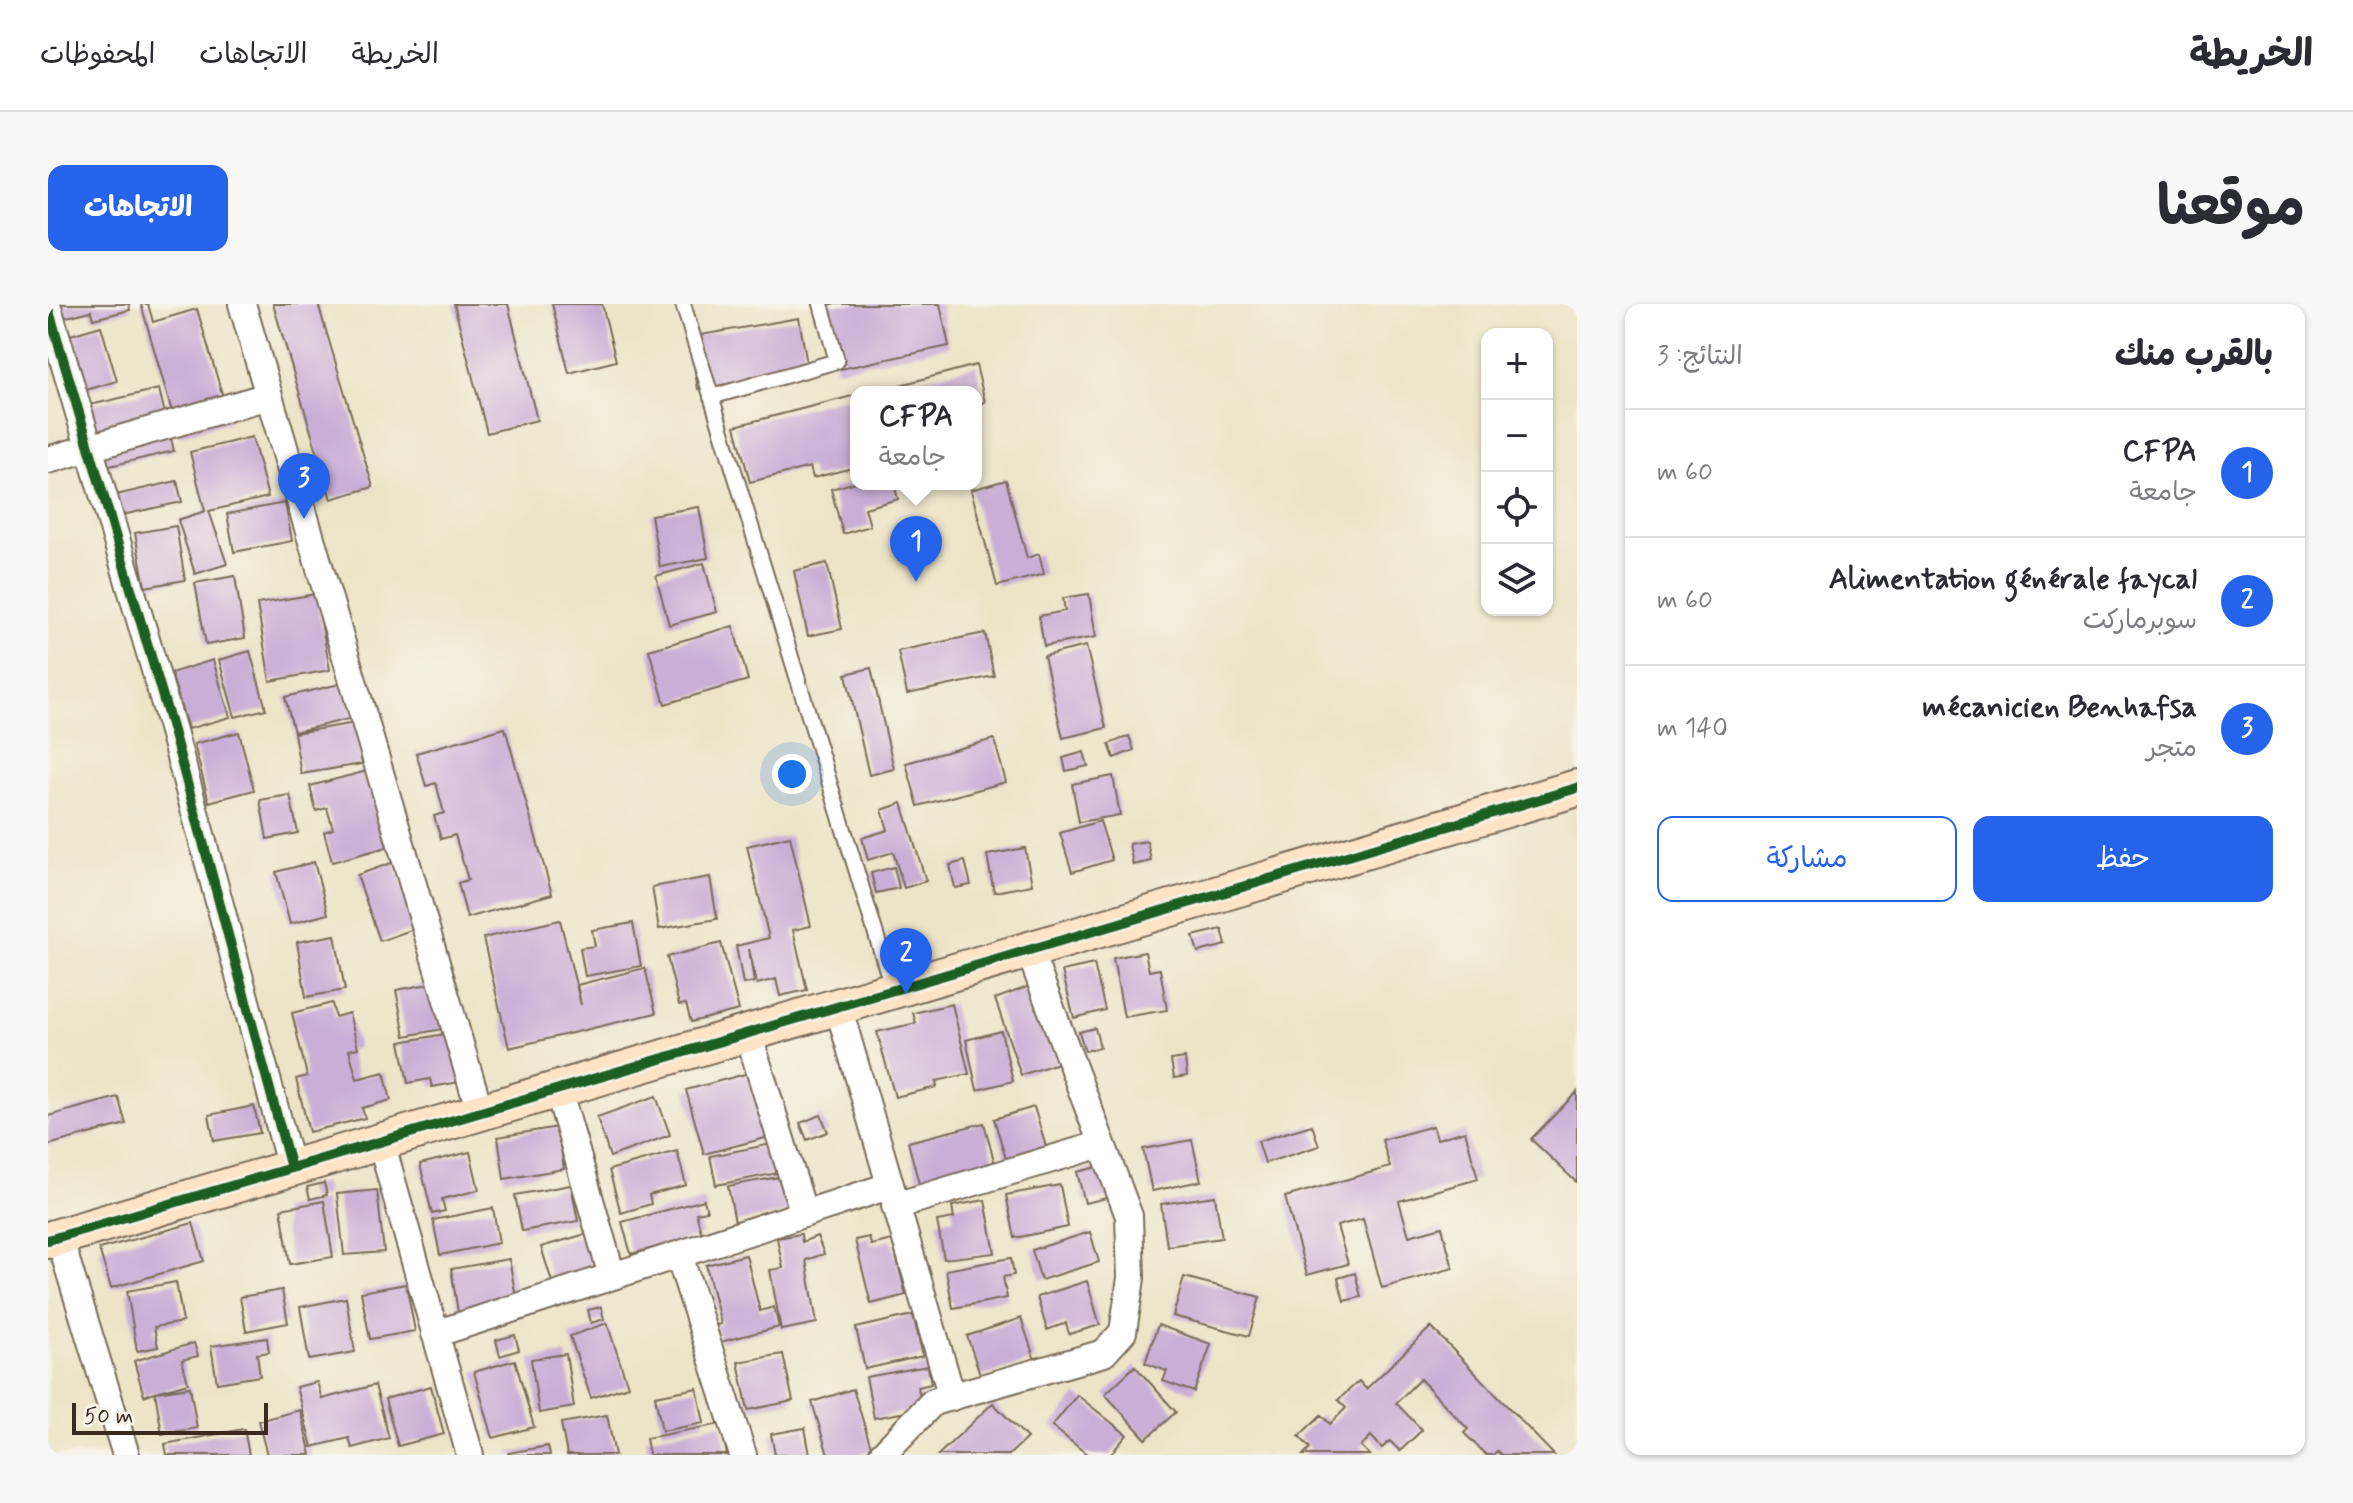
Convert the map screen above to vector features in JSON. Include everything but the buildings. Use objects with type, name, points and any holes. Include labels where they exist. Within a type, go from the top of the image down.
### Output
[{"type":"street","points":[[242,304],[480,1112]]},
{"type":"street","points":[[48,308],[173,731],[291,1168]]},
{"type":"street","points":[[48,460],[268,396]]},
{"type":"street","points":[[126,1455],[53,1238],[1577,788]]},
{"type":"street","points":[[882,1455],[933,1402],[1104,1353],[1123,1332],[1131,1278],[1129,1216],[1029,950]]},
{"type":"street","points":[[838,1006],[952,1397]]},
{"type":"street","points":[[748,1033],[804,1214]]},
{"type":"street","points":[[558,1089],[612,1276]]},
{"type":"street","points":[[381,1142],[470,1455]]},
{"type":"street","points":[[435,1334],[804,1214],[892,1196],[1102,1144]]},
{"type":"street","points":[[679,1255],[743,1455]]},
{"type":"lane","points":[[683,304],[893,990]]},
{"type":"lane","points":[[711,397],[837,361],[821,304]]},
{"type":"cycle path","points":[[48,308],[173,731],[291,1168]]},
{"type":"cycle path","points":[[48,1240],[1577,788]]},
{"type":"place","name":"mécanicien Benhafsa","points":[[304,519]]},
{"type":"place","name":"CFPA","points":[[916,582]]},
{"type":"place","name":"Alimentation générale faycal","points":[[906,994]]}]
